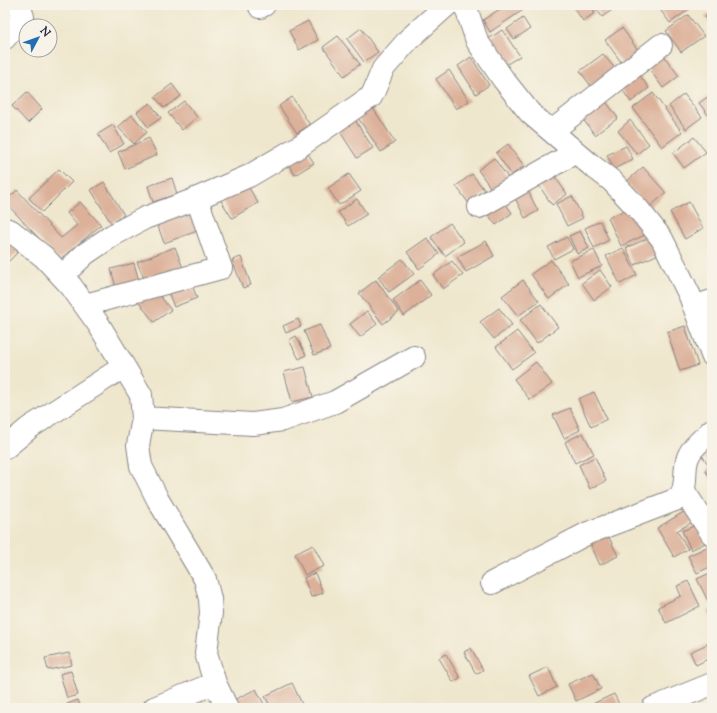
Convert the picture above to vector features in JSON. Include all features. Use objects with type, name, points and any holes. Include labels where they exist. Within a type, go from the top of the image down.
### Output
[{"type":"street","points":[[5,38],[23,17],[19,5]]},
{"type":"street","points":[[62,276],[85,254],[113,235],[145,218],[197,199],[254,173],[300,146],[370,97],[383,69],[409,39],[447,5]]},
{"type":"street","points":[[465,5],[477,41],[502,79],[530,113],[612,181],[640,210],[662,239],[703,304],[712,355]]},
{"type":"street","points":[[552,131],[662,45]]},
{"type":"street","points":[[479,207],[576,152]]},
{"type":"street","points":[[84,305],[221,268],[197,199]]},
{"type":"street","points":[[5,229],[11,231],[44,257],[71,286],[99,325],[141,395],[143,418],[138,445],[141,466],[158,500],[205,579],[210,599],[211,613],[206,653],[215,683],[227,708]]},
{"type":"street","points":[[143,418],[253,424],[283,420],[335,402],[414,357]]},
{"type":"street","points":[[5,448],[29,428],[123,367]]},
{"type":"street","points":[[492,583],[588,533],[680,498],[684,491],[686,482],[686,464],[688,456],[712,430]]},
{"type":"street","points":[[684,491],[712,534]]},
{"type":"street","points":[[154,708],[215,683]]},
{"type":"street","points":[[653,708],[712,684]]},
{"type":"building","points":[[506,5],[520,5],[523,10],[490,32],[483,20]]},
{"type":"building","points":[[572,5],[590,5],[595,13],[583,21]]},
{"type":"building","points":[[594,5],[613,5],[615,8],[602,17]]},
{"type":"building","points":[[661,5],[695,5],[670,23],[658,7]]},
{"type":"building","points":[[712,12],[712,27],[705,17]]},
{"type":"building","points":[[688,15],[704,36],[681,52],[666,31]]},
{"type":"building","points":[[523,18],[530,29],[514,39],[507,29]]},
{"type":"building","points":[[308,21],[318,40],[299,50],[289,31]]},
{"type":"building","points":[[361,28],[378,52],[364,62],[347,39]]},
{"type":"building","points":[[622,28],[640,53],[624,66],[605,40]]},
{"type":"building","points":[[502,30],[520,56],[501,68],[484,42]]},
{"type":"building","points":[[338,36],[360,64],[344,76],[323,47]]},
{"type":"building","points":[[661,52],[679,76],[663,88],[645,63]]},
{"type":"building","points":[[603,54],[617,71],[593,89],[580,71]]},
{"type":"building","points":[[471,57],[489,85],[476,94],[458,66]]},
{"type":"building","points":[[449,70],[469,101],[456,109],[436,79]]},
{"type":"building","points":[[636,70],[649,88],[631,102],[618,84]]},
{"type":"building","points":[[172,84],[181,96],[164,108],[155,97]]},
{"type":"building","points":[[27,92],[42,109],[28,123],[12,106]]},
{"type":"building","points":[[653,93],[682,132],[662,147],[633,108]]},
{"type":"building","points":[[684,94],[702,117],[686,129],[669,106]]},
{"type":"building","points":[[712,94],[712,120],[699,103]]},
{"type":"building","points":[[602,96],[618,118],[595,135],[578,113]]},
{"type":"building","points":[[292,97],[310,125],[297,133],[279,106]]},
{"type":"building","points":[[184,101],[197,117],[182,130],[168,113]]},
{"type":"building","points":[[369,102],[395,142],[381,152],[354,112]]},
{"type":"building","points":[[150,103],[161,118],[148,127],[137,112]]},
{"type":"building","points":[[132,115],[147,132],[134,144],[118,127]]},
{"type":"building","points":[[353,117],[373,148],[357,158],[337,127]]},
{"type":"building","points":[[630,120],[649,144],[637,154],[618,131]]},
{"type":"building","points":[[113,125],[124,144],[109,153],[98,134]]},
{"type":"building","points":[[694,137],[706,152],[684,168],[673,153]]},
{"type":"building","points":[[149,138],[157,155],[125,169],[118,152]]},
{"type":"building","points":[[508,144],[524,166],[512,175],[496,153]]},
{"type":"building","points":[[303,146],[314,163],[295,175],[284,158]]},
{"type":"building","points":[[626,146],[633,159],[614,169],[607,155]]},
{"type":"building","points":[[494,158],[509,179],[493,191],[478,170]]},
{"type":"building","points":[[643,167],[666,193],[648,208],[626,182]]},
{"type":"building","points":[[59,169],[72,182],[42,212],[29,198]]},
{"type":"building","points":[[349,174],[361,191],[339,205],[328,188]]},
{"type":"building","points":[[472,174],[486,192],[470,205],[456,186]]},
{"type":"building","points":[[553,174],[567,194],[552,205],[538,184]]},
{"type":"building","points":[[172,178],[177,194],[153,202],[148,186]]},
{"type":"building","points":[[245,181],[258,203],[232,218],[218,196]]},
{"type":"building","points":[[104,182],[124,215],[111,223],[91,190]]},
{"type":"building","points":[[526,187],[538,211],[525,218],[513,194]]},
{"type":"building","points":[[17,190],[61,238],[77,225],[67,213],[80,202],[101,225],[59,260],[5,202]]},
{"type":"building","points":[[572,196],[583,218],[567,226],[556,204]]},
{"type":"building","points":[[357,199],[367,214],[348,226],[338,212]]},
{"type":"building","points":[[503,200],[512,213],[496,225],[487,213]]},
{"type":"building","points":[[689,202],[703,228],[685,239],[670,212]]},
{"type":"building","points":[[190,203],[200,230],[164,243],[154,215]]},
{"type":"building","points":[[631,207],[645,235],[621,246],[608,218]]},
{"type":"building","points":[[600,221],[609,240],[594,248],[585,228]]},
{"type":"building","points":[[450,223],[464,242],[445,256],[431,237]]},
{"type":"building","points":[[580,231],[589,248],[577,254],[569,236]]},
{"type":"building","points":[[653,236],[661,253],[634,265],[626,248]]},
{"type":"building","points":[[567,237],[573,249],[554,259],[548,247]]},
{"type":"building","points":[[5,238],[18,252],[5,265]]},
{"type":"building","points":[[427,238],[439,254],[419,269],[407,252]]},
{"type":"building","points":[[486,241],[494,256],[466,272],[457,257]]},
{"type":"building","points":[[175,247],[184,271],[147,285],[137,262]]},
{"type":"building","points":[[623,248],[637,275],[620,284],[606,256]]},
{"type":"building","points":[[594,250],[602,266],[578,277],[570,261]]},
{"type":"building","points":[[241,257],[251,285],[243,288],[232,260]]},
{"type":"building","points":[[402,259],[414,274],[389,292],[378,277]]},
{"type":"building","points":[[551,260],[569,284],[549,299],[531,274]]},
{"type":"building","points":[[452,261],[463,275],[443,289],[433,275]]},
{"type":"building","points":[[134,263],[140,285],[117,291],[111,269]]},
{"type":"building","points":[[600,270],[612,287],[594,300],[582,283]]},
{"type":"building","points":[[190,280],[197,298],[174,307],[167,289]]},
{"type":"building","points":[[376,280],[399,312],[383,324],[359,293]]},
{"type":"building","points":[[420,280],[431,295],[404,316],[393,300]]},
{"type":"building","points":[[523,280],[539,301],[518,316],[502,296]]},
{"type":"building","points":[[154,288],[171,310],[154,322],[137,300]]},
{"type":"building","points":[[541,304],[558,327],[537,343],[520,320]]},
{"type":"building","points":[[499,308],[512,325],[494,339],[480,322]]},
{"type":"building","points":[[367,311],[377,324],[360,337],[350,324]]},
{"type":"building","points":[[298,319],[301,326],[286,333],[283,326]]},
{"type":"building","points":[[320,325],[330,349],[314,355],[304,331]]},
{"type":"building","points":[[685,326],[698,365],[680,371],[667,332]]},
{"type":"building","points":[[517,331],[534,353],[512,369],[496,347]]},
{"type":"building","points":[[296,336],[306,355],[299,359],[289,340]]},
{"type":"building","points":[[536,362],[552,384],[530,400],[514,379]]},
{"type":"building","points":[[305,367],[313,397],[292,402],[284,372]]},
{"type":"building","points":[[594,392],[607,419],[591,427],[578,399]]},
{"type":"building","points":[[570,408],[580,430],[564,438],[553,415]]},
{"type":"building","points":[[583,433],[594,454],[575,463],[565,442]]},
{"type":"building","points":[[712,436],[712,461],[708,464],[696,447]]},
{"type":"building","points":[[595,457],[606,481],[590,489],[579,465]]},
{"type":"building","points":[[712,465],[712,481],[705,470]]},
{"type":"building","points":[[687,510],[694,521],[677,531],[688,549],[674,557],[657,528]]},
{"type":"building","points":[[696,525],[705,543],[691,550],[682,531]]},
{"type":"building","points":[[606,531],[618,556],[600,565],[588,539]]},
{"type":"building","points":[[313,545],[324,566],[305,575],[295,554]]},
{"type":"building","points":[[711,545],[712,566],[697,573],[688,556]]},
{"type":"building","points":[[712,572],[712,602],[709,603],[697,579]]},
{"type":"building","points":[[315,573],[323,593],[311,597],[304,578]]},
{"type":"building","points":[[688,581],[700,606],[666,623],[658,607],[681,596],[677,586]]},
{"type":"building","points":[[712,609],[712,622],[707,612]]},
{"type":"building","points":[[712,642],[712,657],[696,665],[690,652]]},
{"type":"building","points":[[471,648],[483,670],[476,674],[464,652]]},
{"type":"building","points":[[69,653],[72,665],[48,670],[45,658]]},
{"type":"building","points":[[446,654],[460,678],[453,682],[439,658]]},
{"type":"building","points":[[548,667],[557,687],[539,696],[529,676]]},
{"type":"building","points":[[71,671],[78,695],[67,698],[60,674]]},
{"type":"building","points":[[593,673],[601,689],[576,701],[568,684]]},
{"type":"building","points":[[292,683],[304,708],[271,708],[265,696]]},
{"type":"building","points":[[256,689],[266,708],[238,708],[234,700]]},
{"type":"building","points":[[614,694],[621,708],[589,708],[588,706]]},
{"type":"building","points":[[78,700],[81,708],[68,708],[67,704]]}]
